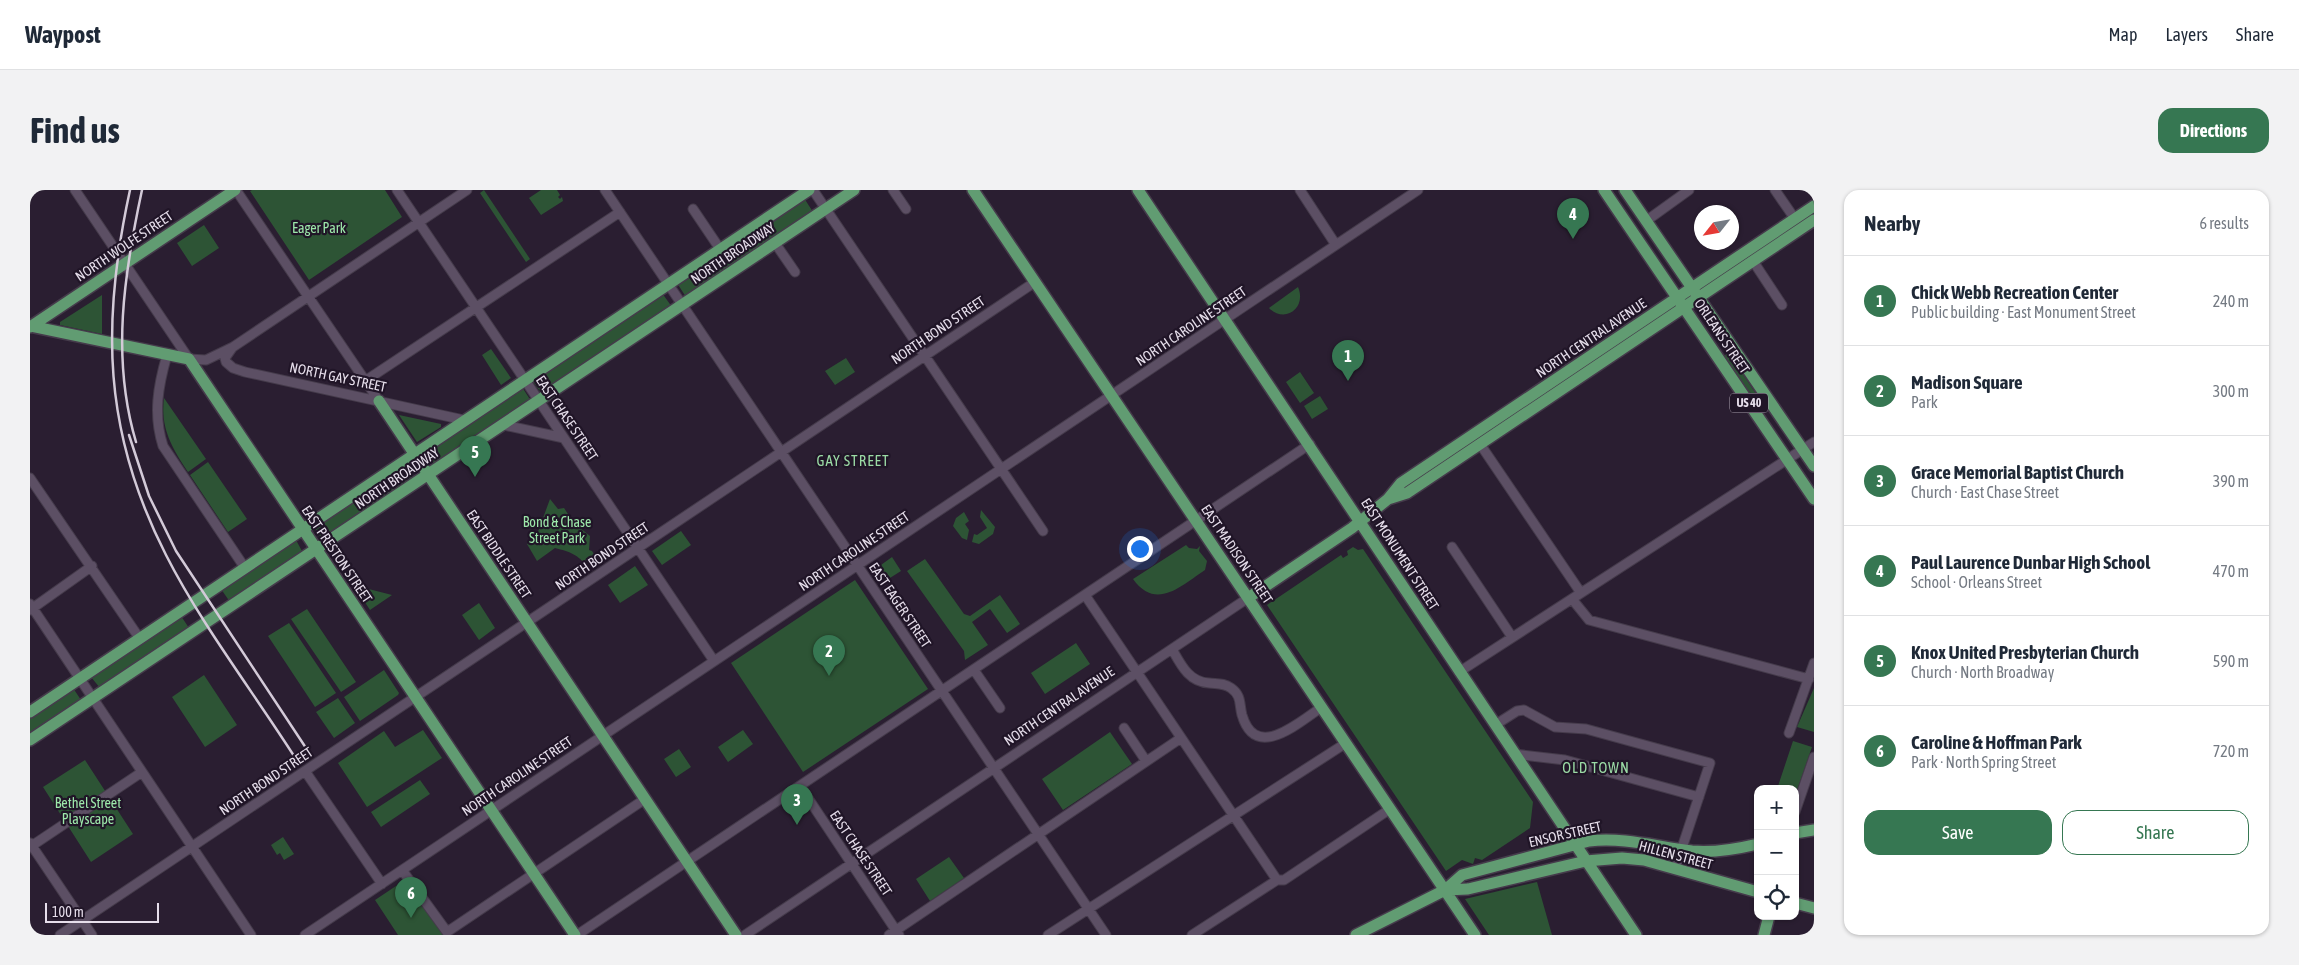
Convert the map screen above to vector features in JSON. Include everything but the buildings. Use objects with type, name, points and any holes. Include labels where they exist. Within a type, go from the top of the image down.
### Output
[{"type":"main road","name":"NORTH WOLFE STREET","points":[[30,326],[235,190]]},
{"type":"main road","name":"NORTH BROADWAY","points":[[30,712],[525,379],[811,190]]},
{"type":"main road","name":"NORTH BROADWAY","points":[[30,740],[854,190]]},
{"type":"main road","name":"EAST MADISON STREET","points":[[973,190],[1475,935]]},
{"type":"main road","name":"EAST MONUMENT STREET","points":[[1138,190],[1361,520],[1459,672],[1636,935]]},
{"type":"main road","name":"ORLEANS STREET","points":[[1604,190],[1814,499]]},
{"type":"main road","name":"ORLEANS STREET","points":[[1625,190],[1814,466]]},
{"type":"main road","name":"NORTH CENTRAL AVENUE","points":[[1696,292],[1753,261],[1798,224],[1814,206]]},
{"type":"main road","name":"NORTH CENTRAL AVENUE","points":[[1456,453],[1480,444],[1696,292],[1798,224],[1814,220]]},
{"type":"main road","name":"NORTH CENTRAL AVENUE","points":[[1248,598],[1361,520],[1388,499],[1401,483],[1456,453],[1681,303]]},
{"type":"main road","points":[[30,326],[190,360]]},
{"type":"main road","name":"EAST PRESTON STREET","points":[[190,360],[576,935]]},
{"type":"main road","name":"EAST BIDDLE STREET","points":[[379,401],[736,935]]},
{"type":"main road","points":[[1799,832],[1814,830]]},
{"type":"main road","name":"ENSOR STREET","points":[[1356,935],[1445,890],[1462,875],[1588,842],[1616,839],[1681,849],[1724,850],[1754,845]]},
{"type":"main road","name":"HILLEN STREET","points":[[1586,861],[1602,858],[1633,858],[1754,891]]},
{"type":"main road","name":"ENSOR STREET","points":[[1445,890],[1468,889],[1586,861]]},
{"type":"main road","points":[[1799,904],[1814,908]]},
{"type":"main road","points":[[1764,935],[1768,920]]},
{"type":"street","name":"EAST PRESTON STREET","points":[[75,190],[190,360]]},
{"type":"street","name":"EAST BIDDLE STREET","points":[[235,190],[379,401]]},
{"type":"street","name":"EAST CHASE STREET","points":[[397,190],[714,661]]},
{"type":"street","points":[[190,360],[206,360],[233,347],[467,190]]},
{"type":"street","name":"EAST EAGER STREET","points":[[605,190],[1106,935]]},
{"type":"street","points":[[811,190],[826,209],[1043,531]]},
{"type":"street","points":[[894,190],[906,209]]},
{"type":"street","points":[[1300,190],[1336,245]]},
{"type":"street","name":"NORTH CAROLINE STREET","points":[[305,935],[1418,190]]},
{"type":"street","points":[[1646,221],[1689,190]]},
{"type":"street","points":[[1775,190],[1798,224]]},
{"type":"street","points":[[693,209],[720,249]]},
{"type":"street","points":[[365,381],[475,306],[620,212]]},
{"type":"street","points":[[775,243],[795,272]]},
{"type":"street","points":[[1753,261],[1782,305]]},
{"type":"street","name":"NORTH BOND STREET","points":[[60,935],[1035,282]]},
{"type":"street","name":"NORTH GAY STREET","points":[[233,347],[225,358],[226,362],[233,368],[464,420]]},
{"type":"street","points":[[167,355],[157,405],[159,427],[164,446],[245,568]]},
{"type":"street","points":[[504,425],[564,438]]},
{"type":"street","points":[[1459,672],[1814,442]]},
{"type":"street","points":[[576,935],[1310,444]]},
{"type":"street","points":[[1480,444],[1581,593]]},
{"type":"street","points":[[30,478],[92,566],[140,639]]},
{"type":"street","points":[[1452,547],[1512,637]]},
{"type":"street","points":[[92,566],[31,607],[252,935]]},
{"type":"street","points":[[1085,595],[1277,880]]},
{"type":"street","name":"NORTH CENTRAL AVENUE","points":[[745,935],[1248,598]]},
{"type":"street","points":[[1572,598],[1589,620],[1809,678]]},
{"type":"street","points":[[1172,649],[1181,666],[1191,677],[1202,683],[1222,684],[1236,693],[1240,699],[1241,712],[1246,725],[1251,731],[1263,738],[1270,738],[1281,733],[1322,707]]},
{"type":"street","points":[[1790,733],[1814,663]]},
{"type":"street","points":[[974,670],[1000,708]]},
{"type":"street","points":[[1495,725],[1517,711],[1524,710],[1555,727],[1586,729],[1710,763],[1675,869]]},
{"type":"street","points":[[1124,728],[1146,762]]},
{"type":"street","points":[[895,933],[1181,738]]},
{"type":"street","points":[[1048,935],[1346,743]]},
{"type":"street","points":[[1514,754],[1565,760],[1699,797]]},
{"type":"street","points":[[1799,800],[1814,757]]},
{"type":"street","points":[[305,771],[382,884]]},
{"type":"street","points":[[92,935],[31,845],[142,772]]},
{"type":"street","name":"EAST CHASE STREET","points":[[800,786],[895,933]]},
{"type":"street","points":[[402,870],[447,932],[645,799]]},
{"type":"street","points":[[1192,935],[1277,880],[1284,880],[1390,809]]},
{"type":"green space","name":"Eager Park","points":[[385,190],[402,217],[309,280],[250,191]]},
{"type":"green space","points":[[484,190],[530,259],[526,262],[480,193]]},
{"type":"green space","points":[[541,190],[557,190],[560,195],[558,197],[560,199],[562,197],[563,201],[541,215],[529,198]]},
{"type":"green space","points":[[804,198],[813,212],[686,297],[677,283]]},
{"type":"green space","points":[[204,225],[219,248],[192,266],[177,243]]},
{"type":"green space","points":[[1298,287],[1300,301],[1293,311],[1288,314],[1282,314],[1275,313],[1269,308]]},
{"type":"green space","points":[[662,293],[672,307],[542,394],[532,380]]},
{"type":"green space","points":[[102,295],[102,334],[60,325],[60,322]]},
{"type":"green space","points":[[491,349],[511,378],[501,385],[482,355]]},
{"type":"green space","points":[[1727,354],[1739,368],[1758,397],[1756,399],[1745,387],[1724,356]]},
{"type":"green space","points":[[846,358],[855,372],[835,385],[825,371]]},
{"type":"green space","points":[[1300,372],[1314,393],[1300,403],[1286,382]]},
{"type":"green space","points":[[522,387],[531,401],[434,466],[425,452]]},
{"type":"green space","points":[[1320,396],[1328,409],[1312,419],[1304,406]]},
{"type":"green space","points":[[164,398],[206,459],[188,472],[168,437],[164,419]]},
{"type":"green space","points":[[399,415],[441,424],[441,427],[417,442]]},
{"type":"green space","points":[[208,462],[247,519],[228,532],[190,475]]},
{"type":"green space","points":[[402,468],[405,473],[409,470],[414,477],[322,539],[314,527]]},
{"type":"green space","name":"Bond & Chase Street Park","points":[[550,499],[558,509],[564,508],[574,523],[590,536],[589,550],[592,551],[598,560],[587,567],[573,554],[555,548],[537,561],[527,544],[536,537]]},
{"type":"green space","points":[[981,510],[995,527],[993,534],[979,544],[972,542],[974,534],[977,535],[987,528],[980,517]]},
{"type":"green space","points":[[964,512],[969,521],[965,524],[969,530],[967,540],[962,538],[953,526],[956,518]]},
{"type":"green space","points":[[681,531],[691,545],[662,565],[652,551]]},
{"type":"green space","points":[[296,540],[303,553],[230,602],[221,589]]},
{"type":"green space","points":[[1186,545],[1189,548],[1197,549],[1200,546],[1199,551],[1207,561],[1205,570],[1187,583],[1169,592],[1160,594],[1151,593],[1142,588],[1133,579]]},
{"type":"green space","points":[[1353,547],[1358,550],[1363,549],[1533,802],[1530,828],[1482,860],[1475,858],[1473,864],[1462,860],[1446,871],[1267,605],[1341,555],[1343,558],[1348,555],[1347,551]]},
{"type":"green space","points":[[892,557],[901,571],[882,583],[874,570]]},
{"type":"green space","points":[[925,559],[964,614],[970,616],[1000,595],[1020,624],[1007,633],[990,609],[972,622],[988,645],[965,660],[964,651],[907,571]]},
{"type":"green space","points":[[635,566],[648,585],[620,603],[608,585]]},
{"type":"green space","points":[[855,580],[928,689],[803,772],[731,663]]},
{"type":"green space","points":[[361,587],[392,595],[370,610],[357,590]]},
{"type":"green space","points":[[479,603],[495,628],[479,640],[462,615]]},
{"type":"green space","points":[[307,609],[356,682],[341,692],[291,619]]},
{"type":"green space","points":[[181,616],[189,628],[100,688],[91,677]]},
{"type":"green space","points":[[289,623],[336,693],[315,707],[268,636]]},
{"type":"green space","points":[[1076,643],[1090,664],[1045,694],[1031,673]]},
{"type":"green space","points":[[384,670],[399,693],[360,721],[344,697]]},
{"type":"green space","points":[[204,675],[237,725],[205,747],[172,697]]},
{"type":"green space","points":[[73,688],[81,700],[30,734],[30,717]]},
{"type":"green space","points":[[1814,688],[1814,732],[1797,727]]},
{"type":"green space","points":[[338,698],[355,723],[334,738],[316,712]]},
{"type":"green space","points":[[423,730],[442,758],[367,807],[338,763],[384,731],[395,747]]},
{"type":"green space","points":[[743,730],[753,744],[728,762],[718,747]]},
{"type":"green space","points":[[1110,732],[1132,764],[1063,810],[1042,779]]},
{"type":"green space","points":[[1793,741],[1812,747],[1799,785],[1778,785]]},
{"type":"green space","points":[[679,749],[691,767],[676,777],[664,759]]},
{"type":"green space","name":"Bethel Street Playscape","points":[[85,760],[133,834],[91,862],[43,787]]},
{"type":"green space","points":[[420,780],[430,794],[381,827],[371,812]]},
{"type":"green space","points":[[283,837],[294,854],[284,860],[280,853],[277,855],[271,845]]},
{"type":"green space","points":[[949,857],[964,878],[930,901],[916,879]]},
{"type":"green space","points":[[408,878],[446,935],[398,935],[375,900]]},
{"type":"green space","points":[[1537,882],[1552,935],[1489,935],[1465,899]]},
{"type":"railway","points":[[130,190],[115,286],[112,332],[119,421],[130,465],[145,509],[180,581],[211,632],[296,759]]},
{"type":"railway","points":[[136,442],[128,410],[122,348],[126,284],[142,190]]},
{"type":"railway","points":[[129,435],[149,496],[176,551],[308,751]]},
{"type":"place","name":"Paul Laurence Dunbar High School","points":[[1573,239]]},
{"type":"place","name":"Chick Webb Recreation Center","points":[[1348,381]]},
{"type":"place","name":"Knox United Presbyterian Church","points":[[475,477]]},
{"type":"place","name":"Madison Square","points":[[829,676]]},
{"type":"place","name":"Grace Memorial Baptist Church","points":[[797,825]]},
{"type":"place","name":"Caroline & Hoffman Park","points":[[411,918]]},
{"type":"district","name":"GAY STREET","points":[[853,461]]},
{"type":"district","name":"OLD TOWN","points":[[1596,768]]}]
